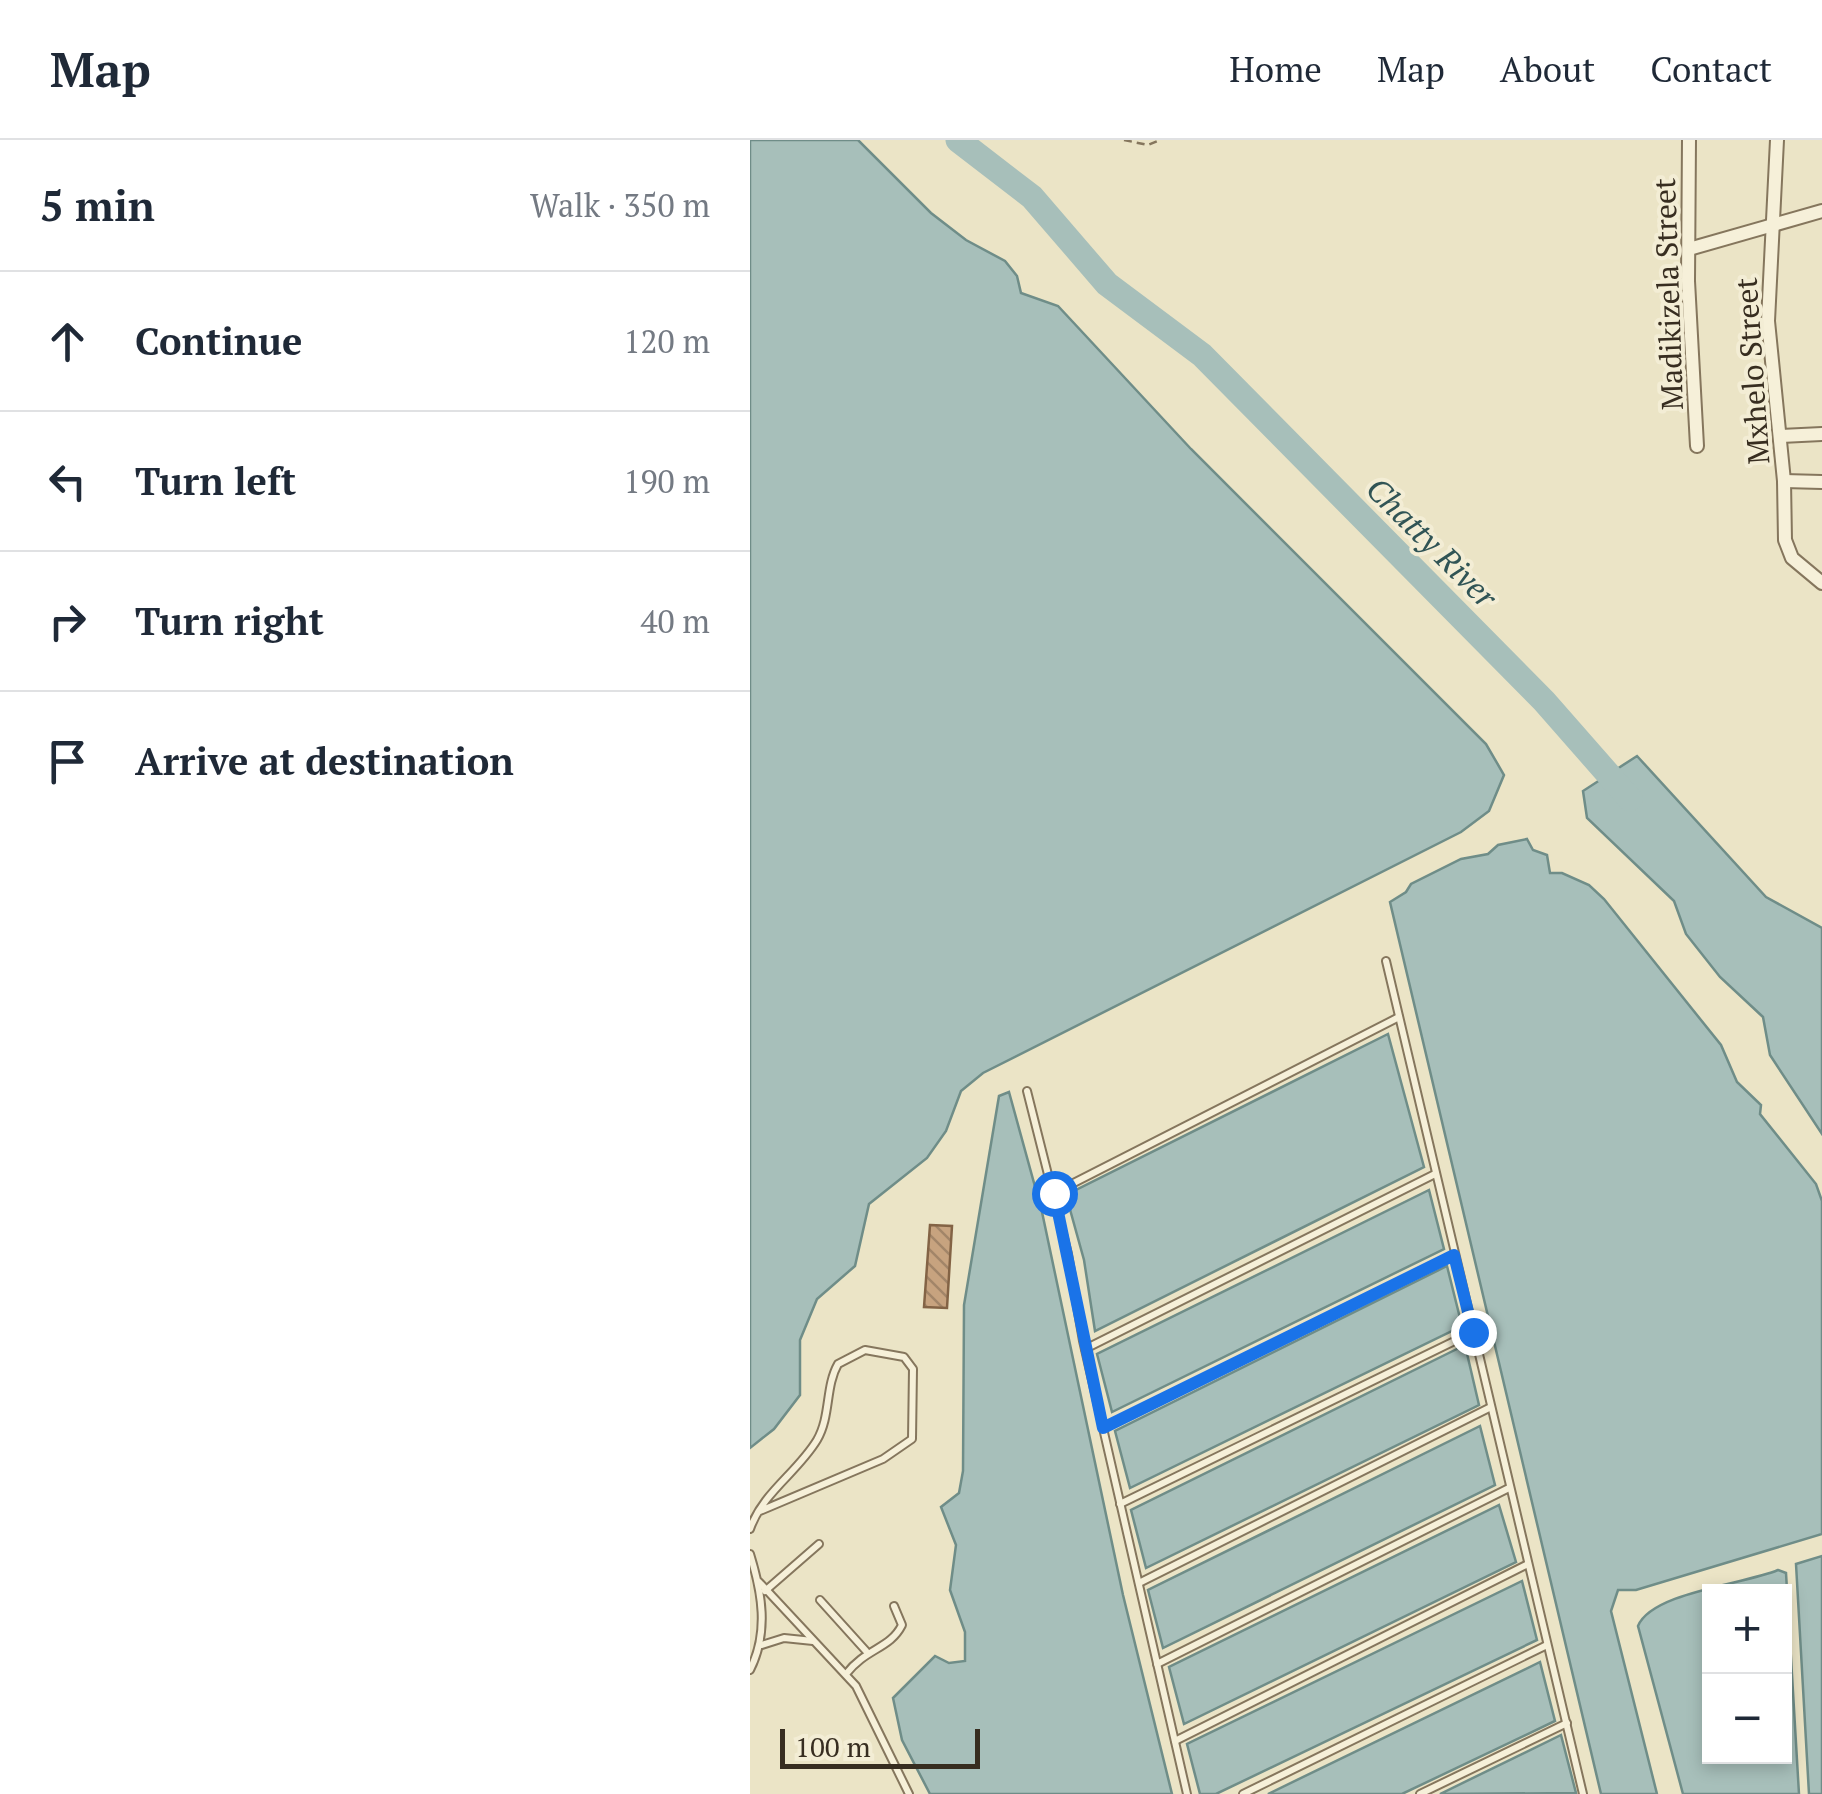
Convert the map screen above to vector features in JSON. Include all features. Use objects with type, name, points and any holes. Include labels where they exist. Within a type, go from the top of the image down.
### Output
[{"type":"street","name":"Madikizela Street","points":[[1689,140],[1698,446]]},
{"type":"street","name":"Mxhelo Street","points":[[1777,140],[1768,321],[1788,552],[1822,583]]},
{"type":"street","points":[[1690,249],[1822,211]]},
{"type":"street","points":[[1780,436],[1822,434]]},
{"type":"street","points":[[1784,482],[1822,482]]},
{"type":"lane","points":[[1386,961],[1584,1794]]},
{"type":"lane","points":[[1054,1193],[1399,1016]]},
{"type":"lane","points":[[1027,1091],[1054,1193],[1085,1349],[1187,1794]]},
{"type":"lane","points":[[1085,1349],[1435,1174]]},
{"type":"lane","points":[[1103,1428],[1454,1255]]},
{"type":"lane","points":[[1120,1504],[1473,1332]]},
{"type":"lane","points":[[750,1529],[771,1490],[816,1442],[826,1420],[838,1364],[865,1350],[904,1357],[913,1369],[912,1439],[883,1459],[760,1511]]},
{"type":"lane","points":[[1138,1583],[1490,1407]]},
{"type":"lane","points":[[1157,1664],[1510,1487]]},
{"type":"lane","points":[[766,1591],[819,1544]]},
{"type":"lane","points":[[750,1554],[759,1582],[761,1645],[750,1670]]},
{"type":"lane","points":[[1175,1741],[1528,1564]]},
{"type":"lane","points":[[759,1582],[846,1674],[909,1794]]},
{"type":"lane","points":[[820,1600],[866,1651]]},
{"type":"lane","points":[[846,1674],[866,1651],[895,1639],[902,1625],[894,1606]]},
{"type":"lane","points":[[761,1645],[784,1638],[813,1642]]},
{"type":"lane","points":[[1243,1794],[1547,1645]]},
{"type":"lane","points":[[1420,1794],[1567,1723]]},
{"type":"path","points":[[1124,140],[1148,145],[1160,140]]},
{"type":"water","points":[[750,140],[858,140],[931,213],[966,240],[1005,261],[1017,276],[1021,293],[1058,306],[1191,449],[1486,744],[1504,775],[1489,811],[1461,832],[983,1073],[961,1091],[946,1131],[927,1158],[869,1204],[855,1266],[817,1299],[800,1340],[800,1395],[774,1429],[750,1448]]},
{"type":"water","points":[[1637,756],[1766,897],[1822,928],[1822,1134],[1770,1055],[1763,1017],[1720,977],[1686,934],[1674,901],[1587,818],[1583,791]]},
{"type":"water","points":[[1527,839],[1533,850],[1547,855],[1550,873],[1562,873],[1589,885],[1604,899],[1721,1045],[1737,1082],[1761,1105],[1760,1114],[1816,1184],[1822,1201],[1822,1534],[1636,1590],[1618,1590],[1611,1611],[1657,1794],[1601,1794],[1390,902],[1411,884],[1461,859],[1488,854],[1498,845]]},
{"type":"water","points":[[1388,1034],[1424,1167],[1095,1331],[1084,1260],[1066,1195]]},
{"type":"water","points":[[1009,1092],[1042,1212],[1123,1595],[1172,1794],[930,1794],[902,1740],[893,1698],[935,1656],[949,1663],[965,1661],[965,1632],[950,1590],[956,1545],[941,1507],[959,1493],[963,1471],[964,1305],[999,1096]]},
{"type":"water","points":[[1429,1190],[1444,1249],[1112,1412],[1097,1354]]},
{"type":"water","points":[[1447,1266],[1462,1326],[1130,1488],[1115,1431]]},
{"type":"water","points":[[1465,1345],[1479,1405],[1146,1568],[1131,1510]]},
{"type":"water","points":[[1480,1426],[1495,1485],[1163,1648],[1148,1590]]},
{"type":"water","points":[[1499,1505],[1516,1562],[1184,1724],[1169,1667]]},
{"type":"water","points":[[1822,1556],[1822,1794],[1809,1794],[1796,1564]]},
{"type":"water","points":[[1778,1570],[1786,1573],[1787,1584],[1726,1584]]},
{"type":"water","points":[[1522,1581],[1537,1640],[1216,1794],[1200,1794],[1187,1744]]},
{"type":"water","points":[[1701,1590],[1702,1764],[1792,1764],[1792,1675],[1799,1794],[1683,1794],[1638,1626],[1661,1605]]},
{"type":"water","points":[[1540,1662],[1555,1721],[1402,1794],[1268,1794]]},
{"type":"water","points":[[1561,1735],[1576,1793],[1440,1794]]},
{"type":"building","points":[[930,1225],[952,1226],[947,1308],[924,1307]]},
{"type":"waterway","name":"Chatty River","points":[[958,140],[1032,197],[1107,284],[1202,355],[1544,701],[1630,799]]},
{"type":"route","points":[[1054,1193],[1103,1428],[1454,1255],[1473,1332]]}]
